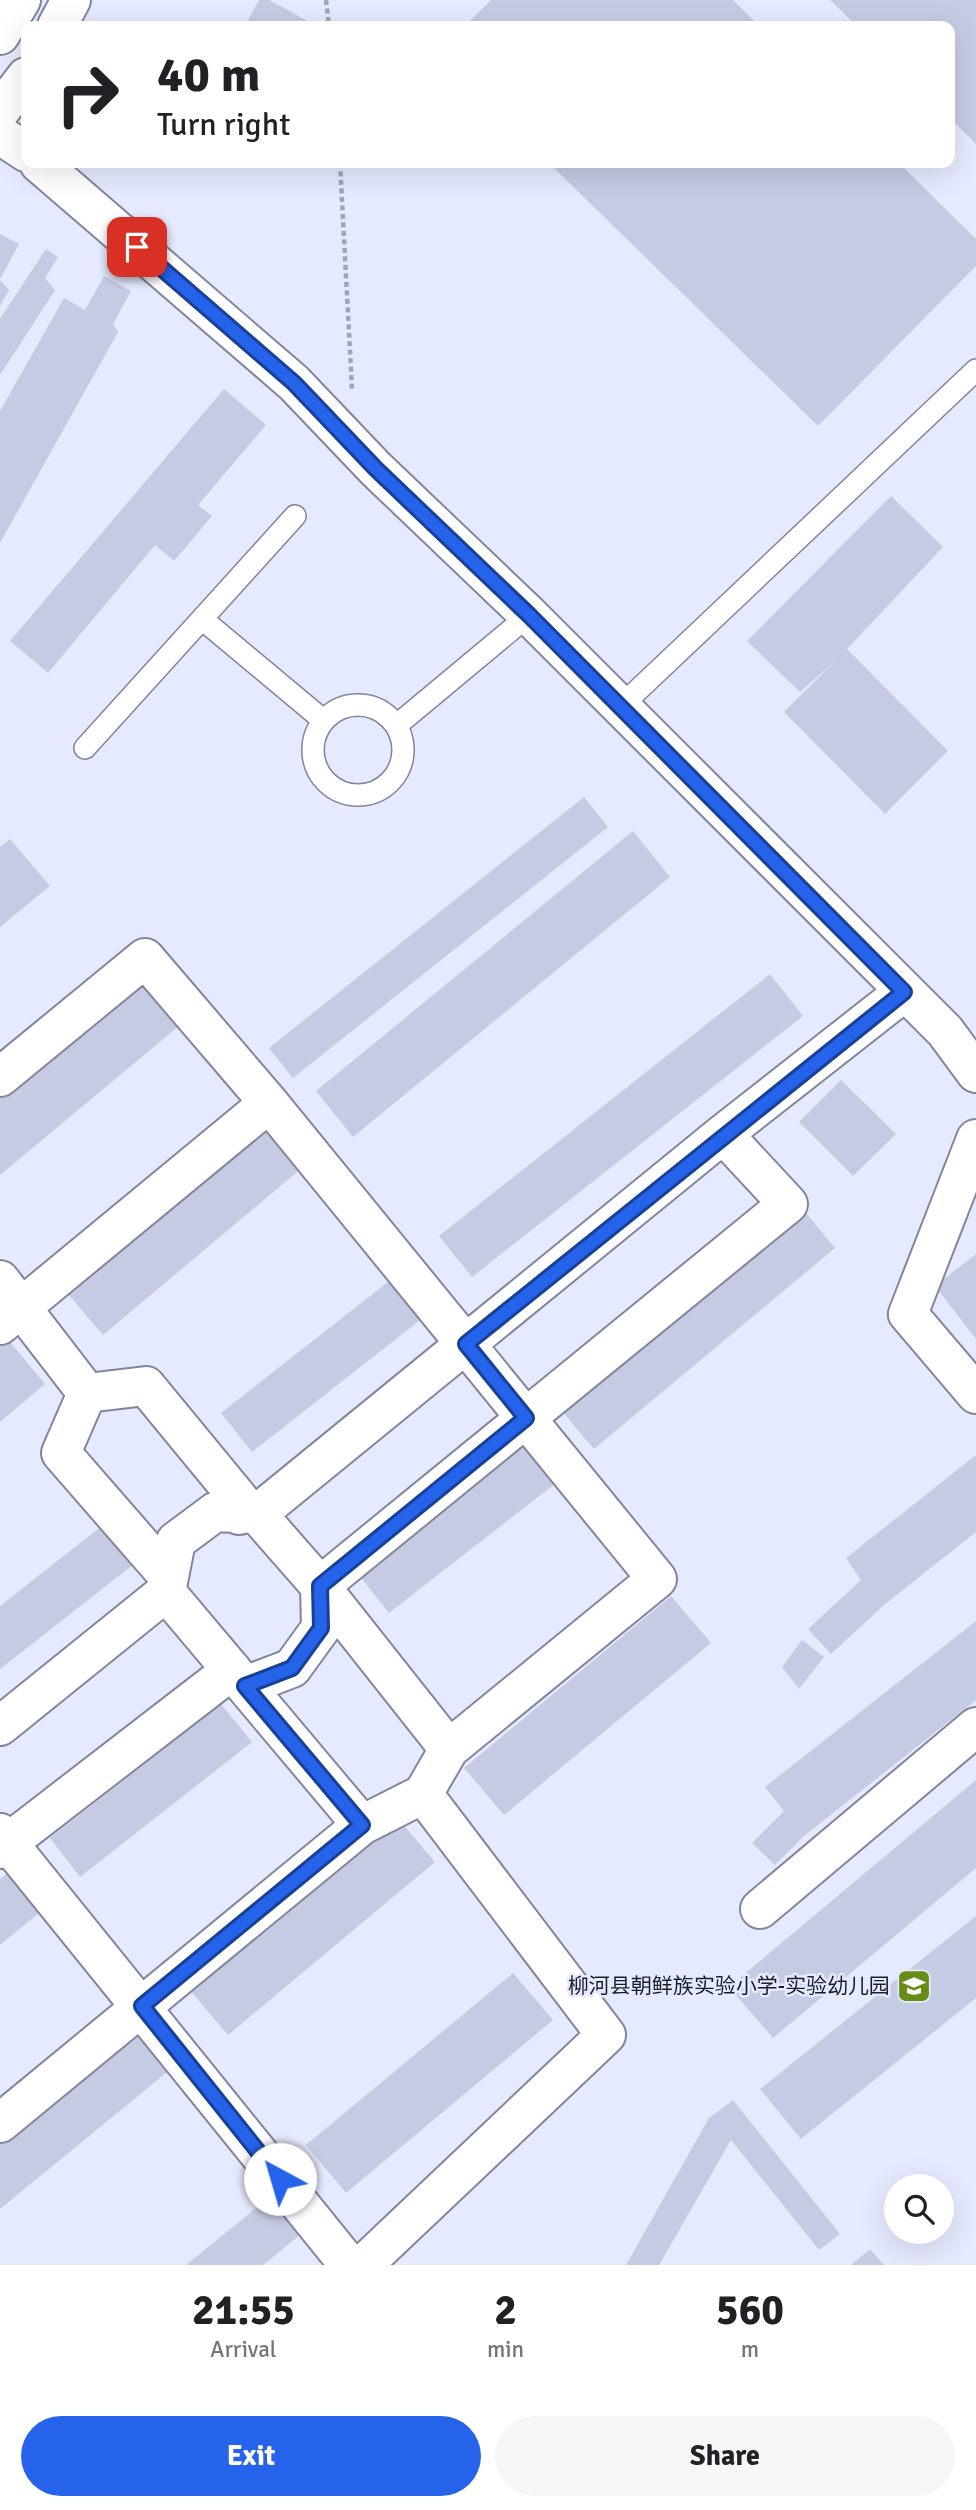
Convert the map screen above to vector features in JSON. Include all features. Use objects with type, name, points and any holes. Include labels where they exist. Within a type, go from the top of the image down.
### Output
[{"type":"street","points":[[0,35],[21,0]]},
{"type":"street","points":[[60,21],[71,0]]},
{"type":"street","points":[[0,111],[21,84]]},
{"type":"street","points":[[0,135],[21,149]]},
{"type":"street","points":[[45,168],[294,383],[376,469],[529,615],[945,1031],[976,1073]]},
{"type":"street","points":[[0,1077],[145,958],[269,1102],[657,1579],[449,1749],[423,1794],[362,1825],[0,2123]]},
{"type":"street","points":[[0,1726],[168,1585],[176,1541],[215,1512],[248,1514],[466,1344],[723,1134],[904,992]]},
{"type":"street","points":[[87,1393],[7,1304],[269,1102]]},
{"type":"street","points":[[320,1586],[788,1204],[723,1134]]},
{"type":"street","points":[[976,1139],[908,1314],[976,1394]]},
{"type":"street","points":[[87,1393],[146,1386],[239,1499],[248,1514],[320,1586],[449,1749]]},
{"type":"street","points":[[87,1393],[61,1453],[239,1678],[362,1825]]},
{"type":"street","points":[[320,1586],[321,1628],[292,1668],[239,1678],[3,1842],[142,2006],[349,2265]]},
{"type":"street","points":[[760,1909],[976,1727]]},
{"type":"street","points":[[363,2265],[606,2035],[423,1794]]},
{"type":"lane","points":[[620,707],[976,370]]},
{"type":"lane","points":[[85,748],[295,516]]},
{"type":"lane","points":[[397,725],[529,615]]},
{"type":"lane","points":[[202,619],[323,720]]},
{"type":"lane","points":[[361,704],[382,710],[397,725],[404,743],[402,763],[392,780],[376,792],[356,795],[337,791],[322,778],[313,760],[313,739],[323,720],[340,708],[361,704]]},
{"type":"path","points":[[326,0],[329,21]]},
{"type":"path","points":[[340,168],[352,390]]},
{"type":"building","points":[[259,0],[269,0],[308,21],[248,21]]},
{"type":"building","points":[[491,0],[733,0],[754,21],[470,21]]},
{"type":"building","points":[[830,0],[976,0],[976,144],[955,123],[955,21],[852,21]]},
{"type":"building","points":[[554,168],[904,168],[976,239],[976,266],[818,426]]},
{"type":"building","points":[[0,234],[19,244],[0,279]]},
{"type":"building","points":[[46,249],[58,257],[45,278],[55,290],[0,375],[0,319]]},
{"type":"building","points":[[104,276],[131,291],[113,324],[118,332],[0,543],[0,411],[64,298],[85,310]]},
{"type":"building","points":[[0,280],[9,290],[0,306]]},
{"type":"building","points":[[224,389],[266,425],[198,505],[212,516],[174,561],[155,545],[48,673],[10,641]]},
{"type":"building","points":[[891,496],[943,547],[847,649],[948,751],[885,814],[784,712],[835,661],[800,692],[747,641]]},
{"type":"building","points":[[584,797],[608,827],[293,1078],[269,1048]]},
{"type":"building","points":[[633,831],[670,877],[353,1137],[316,1091]]},
{"type":"building","points":[[10,839],[50,886],[0,927],[0,847]]},
{"type":"building","points":[[146,972],[186,1020],[0,1175],[0,1094]]},
{"type":"building","points":[[770,974],[803,1016],[472,1277],[439,1236]]},
{"type":"building","points":[[841,1080],[896,1134],[853,1176],[799,1122]]},
{"type":"building","points":[[270,1115],[309,1162],[103,1335],[63,1288]]},
{"type":"building","points":[[801,1207],[835,1248],[594,1449],[560,1409]]},
{"type":"building","points":[[976,1254],[976,1339],[935,1286]]},
{"type":"building","points":[[393,1278],[424,1317],[252,1452],[221,1413]]},
{"type":"building","points":[[6,1337],[45,1384],[0,1422],[0,1341]]},
{"type":"building","points":[[530,1440],[561,1479],[389,1613],[358,1574]]},
{"type":"building","points":[[976,1455],[976,1532],[884,1605],[831,1654],[808,1629],[861,1580],[846,1558]]},
{"type":"building","points":[[103,1525],[134,1564],[0,1669],[0,1606]]},
{"type":"building","points":[[671,1596],[711,1643],[504,1815],[464,1768]]},
{"type":"building","points":[[976,1621],[976,1700],[804,1836],[775,1865],[752,1843],[784,1811],[765,1787]]},
{"type":"building","points":[[802,1640],[824,1657],[799,1689],[782,1667]]},
{"type":"building","points":[[221,1704],[252,1742],[80,1877],[50,1838]]},
{"type":"building","points":[[976,1780],[976,1868],[773,2038],[729,1987]]},
{"type":"building","points":[[395,1815],[435,1862],[228,2035],[188,1988]]},
{"type":"building","points":[[13,1869],[45,1908],[0,1945],[0,1879]]},
{"type":"building","points":[[976,1916],[976,1998],[801,2139],[760,2089]]},
{"type":"building","points":[[513,1973],[553,2020],[346,2193],[306,2145]]},
{"type":"building","points":[[145,2025],[177,2064],[0,2209],[0,2142]]},
{"type":"building","points":[[733,2100],[840,2234],[819,2250],[731,2140],[659,2265],[626,2265],[709,2118]]},
{"type":"building","points":[[275,2193],[306,2230],[263,2265],[186,2265]]},
{"type":"building","points":[[870,2249],[884,2265],[851,2265]]},
{"type":"place","name":"柳河县朝鲜族实验小学-实验幼儿园","points":[[914,1986]]},
{"type":"route","points":[[137,247],[294,383],[376,469],[529,615],[904,992],[723,1134],[466,1344],[526,1418],[320,1586],[321,1628],[292,1668],[245,1686],[362,1825],[142,2006],[280,2179]]}]
